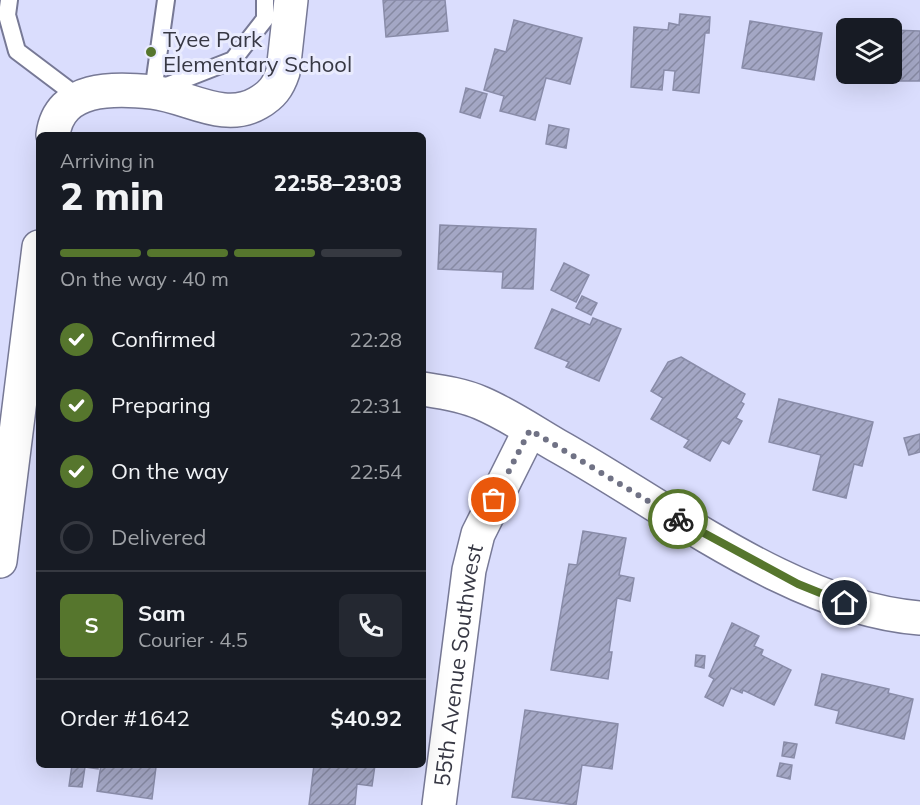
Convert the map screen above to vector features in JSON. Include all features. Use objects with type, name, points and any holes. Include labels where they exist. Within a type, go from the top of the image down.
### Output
[{"type":"street","points":[[53,132],[59,111],[78,97],[119,90],[153,92],[216,109],[235,111],[248,109],[274,92],[283,72],[291,0]]},
{"type":"street","points":[[0,561],[22,338],[36,263]]},
{"type":"street","points":[[426,390],[480,402],[708,536],[798,584],[862,608],[896,616],[920,618]]},
{"type":"street","name":"55th Avenue Southwest","points":[[439,805],[469,570],[478,534],[530,430]]},
{"type":"lane","points":[[9,0],[7,15],[17,51],[78,97]]},
{"type":"lane","points":[[166,0],[153,92],[233,60],[265,19],[265,0]]},
{"type":"building","points":[[383,0],[445,0],[448,31],[386,37]]},
{"type":"building","points":[[680,14],[710,17],[709,33],[705,33],[699,93],[673,90],[675,71],[664,70],[662,90],[631,87],[634,27],[668,30],[669,23],[679,25]]},
{"type":"building","points":[[514,20],[582,38],[570,84],[546,78],[535,120],[500,111],[504,96],[484,90],[495,49],[506,52]]},
{"type":"building","points":[[750,21],[822,33],[814,80],[742,68]]},
{"type":"building","points":[[902,30],[920,31],[920,81],[902,81]]},
{"type":"building","points":[[466,88],[487,94],[480,118],[460,112]]},
{"type":"building","points":[[549,125],[569,129],[566,148],[546,144]]},
{"type":"building","points":[[440,225],[536,229],[533,289],[502,288],[503,272],[438,269]]},
{"type":"building","points":[[564,263],[589,275],[576,302],[551,290]]},
{"type":"building","points":[[582,296],[597,303],[591,315],[576,308]]},
{"type":"building","points":[[552,309],[590,325],[593,318],[621,329],[599,381],[566,367],[569,362],[535,348]]},
{"type":"building","points":[[681,357],[745,394],[741,402],[744,404],[736,418],[742,421],[729,444],[722,440],[710,461],[684,447],[689,440],[651,419],[663,398],[651,391],[668,362]]},
{"type":"building","points":[[779,399],[873,422],[862,466],[854,464],[846,498],[813,490],[821,455],[769,442]]},
{"type":"building","points":[[920,434],[920,452],[909,455],[904,438]]},
{"type":"building","points":[[583,531],[626,538],[619,575],[634,578],[630,601],[617,598],[609,652],[612,652],[608,679],[551,670],[569,564],[577,565]]},
{"type":"building","points":[[732,623],[759,636],[754,646],[763,650],[761,655],[791,670],[774,705],[743,690],[742,693],[731,688],[723,706],[705,697],[714,679],[709,676]]},
{"type":"building","points":[[696,655],[705,656],[704,668],[695,666]]},
{"type":"building","points":[[822,674],[889,689],[888,693],[913,699],[904,739],[836,723],[839,711],[815,705]]},
{"type":"building","points":[[525,710],[618,724],[612,769],[582,765],[576,805],[512,797]]},
{"type":"building","points":[[784,742],[797,744],[794,758],[782,756]]},
{"type":"building","points":[[780,763],[792,765],[790,779],[777,776]]},
{"type":"building","points":[[72,768],[85,768],[82,787],[69,786]]},
{"type":"building","points":[[101,768],[156,768],[152,799],[97,791]]},
{"type":"building","points":[[314,768],[375,768],[372,786],[357,784],[355,805],[309,805]]},
{"type":"way so far","points":[[494,500],[530,430],[678,519]]},
{"type":"place","name":"Tyee Park Elementary School","points":[[151,52]]},
{"type":"route","points":[[678,519],[798,584],[845,603]]}]
